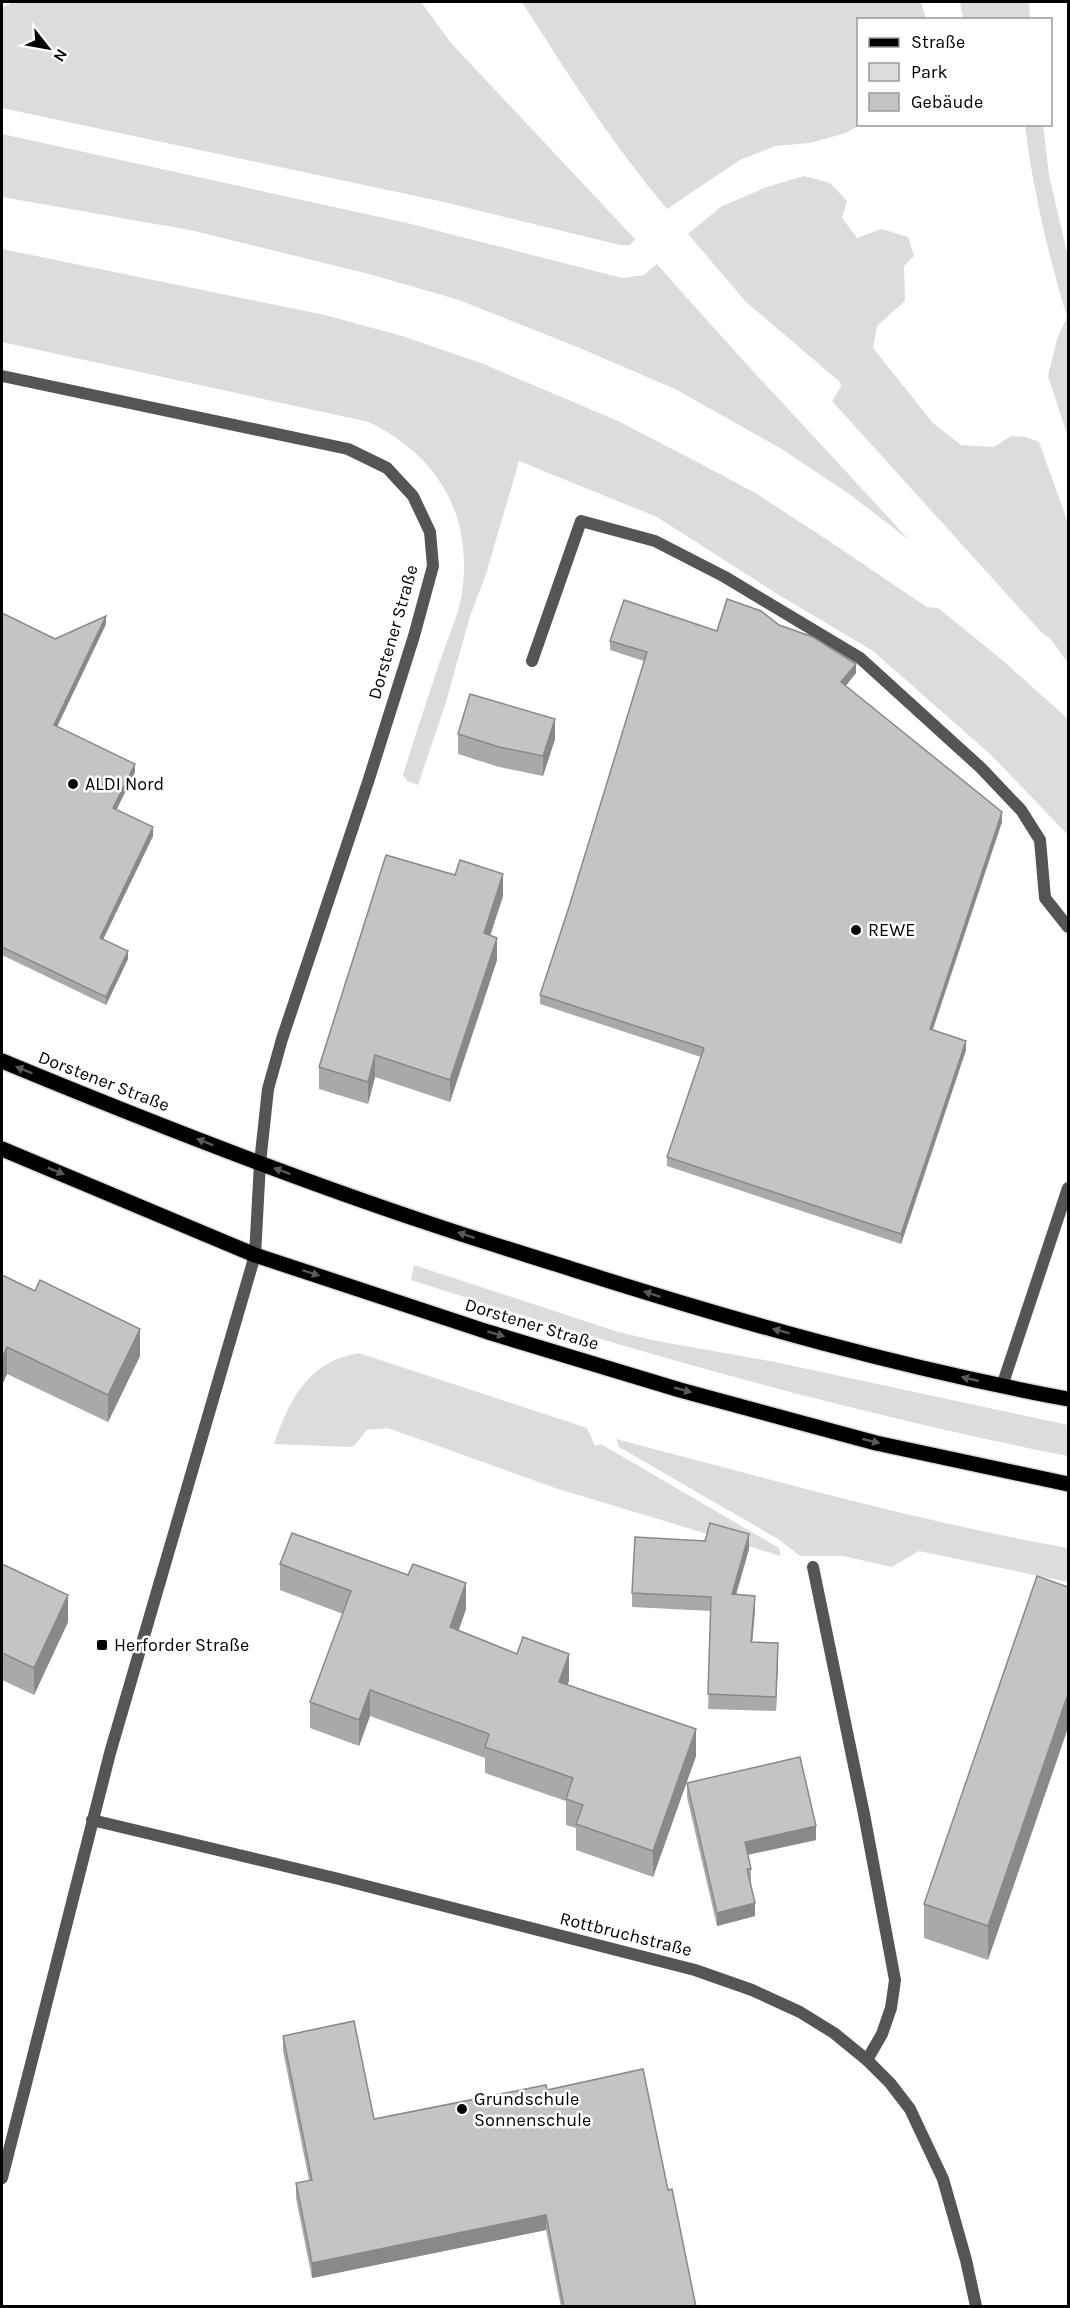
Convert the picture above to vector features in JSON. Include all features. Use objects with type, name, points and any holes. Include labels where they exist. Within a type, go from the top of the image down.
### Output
[{"type":"main road","name":"Dorstener Straße","points":[[2,1061],[260,1163],[427,1223],[708,1312],[851,1350],[1002,1386],[1068,1399]]},
{"type":"main road","name":"Dorstener Straße","points":[[2,1149],[255,1254],[488,1332],[680,1390],[876,1443],[1068,1484]]},
{"type":"street","name":"Dorstener Straße","points":[[2,376],[348,449],[387,468],[413,496],[430,532],[433,566],[369,782],[282,1039],[268,1089],[260,1163]]},
{"type":"street","points":[[532,661],[581,521],[655,541],[724,578],[861,658],[981,768],[1021,810],[1040,840],[1045,898],[1068,927]]},
{"type":"street","points":[[2,2178],[92,1820],[137,1656],[234,1332],[255,1254],[260,1163]]},
{"type":"street","points":[[1002,1386],[1068,1188]]},
{"type":"street","points":[[813,1567],[864,1814],[895,1980],[891,2008],[882,2034],[867,2060]]},
{"type":"street","name":"Rottbruchstraße","points":[[92,1820],[339,1879],[695,1970],[752,1990],[800,2012],[834,2033],[867,2060],[890,2083],[910,2109],[944,2179],[976,2307]]},
{"type":"green space","points":[[13,2],[421,2],[451,43],[635,239],[630,245],[620,245],[444,202],[2,108],[2,8]]},
{"type":"green space","points":[[522,2],[921,2],[926,18],[857,18],[857,126],[846,133],[810,143],[775,146],[740,160],[667,209],[609,134]]},
{"type":"green space","points":[[960,2],[1029,2],[1030,18],[963,18]]},
{"type":"green space","points":[[1025,126],[1043,126],[1049,175],[1068,257],[1068,437],[1048,376],[1057,339],[1067,317],[1032,174]]},
{"type":"green space","points":[[2,134],[407,223],[622,278],[644,275],[657,264],[909,540],[848,493],[780,448],[675,389],[459,300],[369,274],[190,230],[2,197]]},
{"type":"green space","points":[[804,176],[830,183],[847,201],[842,218],[857,238],[882,229],[908,237],[914,256],[904,266],[905,301],[877,326],[873,348],[933,423],[961,445],[994,447],[1011,436],[1026,437],[1039,442],[1068,523],[1068,663],[1053,642],[1041,632],[832,401],[841,387],[840,382],[746,302],[688,234],[722,206],[767,187]]},
{"type":"green space","points":[[2,249],[325,315],[402,336],[481,363],[618,421],[757,494],[927,607],[938,608],[1001,659],[1068,719],[1068,835],[991,755],[873,651],[779,595],[657,517],[519,461],[486,574],[470,616],[446,702],[418,785],[407,781],[403,775],[462,593],[464,564],[462,538],[456,513],[446,491],[432,470],[393,436],[369,422],[2,342]]},
{"type":"green space","points":[[414,1265],[618,1332],[775,1362],[1068,1425],[1068,1456],[902,1420],[655,1355],[411,1280]]},
{"type":"green space","points":[[359,1353],[587,1428],[595,1446],[601,1444],[779,1548],[781,1556],[555,1488],[388,1428],[367,1430],[353,1447],[274,1444],[294,1397],[303,1385],[326,1365]]},
{"type":"green space","points":[[616,1439],[898,1512],[1068,1548],[1068,1582],[919,1551],[892,1567],[843,1556],[800,1556],[778,1539],[619,1447]]},
{"type":"building","name":"REWE","points":[[727,599],[761,611],[779,625],[813,637],[856,664],[841,682],[1002,812],[930,1029],[966,1041],[901,1234],[667,1157],[704,1048],[540,995],[647,652],[610,641],[624,600],[717,631]]},
{"type":"building","points":[[2,613],[55,639],[106,616],[54,725],[135,764],[113,808],[153,827],[100,938],[128,951],[106,997],[2,947]]},
{"type":"building","points":[[470,694],[555,719],[543,756],[499,747],[458,734]]},
{"type":"building","points":[[386,855],[455,875],[460,860],[503,874],[484,933],[497,938],[450,1080],[375,1055],[368,1082],[319,1067]]},
{"type":"building","points":[[2,1275],[35,1291],[40,1280],[140,1329],[108,1395],[7,1347],[2,1355]]},
{"type":"building","points":[[710,1523],[749,1534],[732,1594],[755,1596],[751,1642],[778,1643],[776,1697],[708,1694],[711,1597],[632,1593],[635,1537],[705,1541]]},
{"type":"building","points":[[292,1533],[408,1575],[413,1564],[466,1583],[450,1627],[517,1654],[523,1637],[569,1654],[559,1682],[696,1729],[653,1851],[576,1824],[583,1805],[566,1799],[573,1778],[485,1747],[489,1734],[370,1690],[359,1720],[310,1702],[351,1591],[280,1564]]},
{"type":"building","points":[[2,1564],[68,1595],[34,1668],[2,1653]]},
{"type":"building","points":[[1037,1576],[1068,1587],[1068,1694],[988,1926],[924,1904]]},
{"type":"building","points":[[800,1757],[816,1826],[745,1842],[751,1869],[747,1869],[755,1903],[717,1913],[687,1783]]},
{"type":"building","points":[[354,2021],[374,2119],[546,2085],[547,2090],[643,2069],[668,2190],[672,2189],[696,2307],[564,2307],[546,2215],[312,2263],[296,2183],[312,2180],[283,2036]]},
{"type":"place","name":"ALDI Nord","points":[[73,784]]},
{"type":"place","name":"REWE","points":[[856,930]]},
{"type":"place","name":"Herforder Straße","points":[[102,1645]]},
{"type":"place","name":"Grundschule Sonnenschule","points":[[462,2109]]}]
